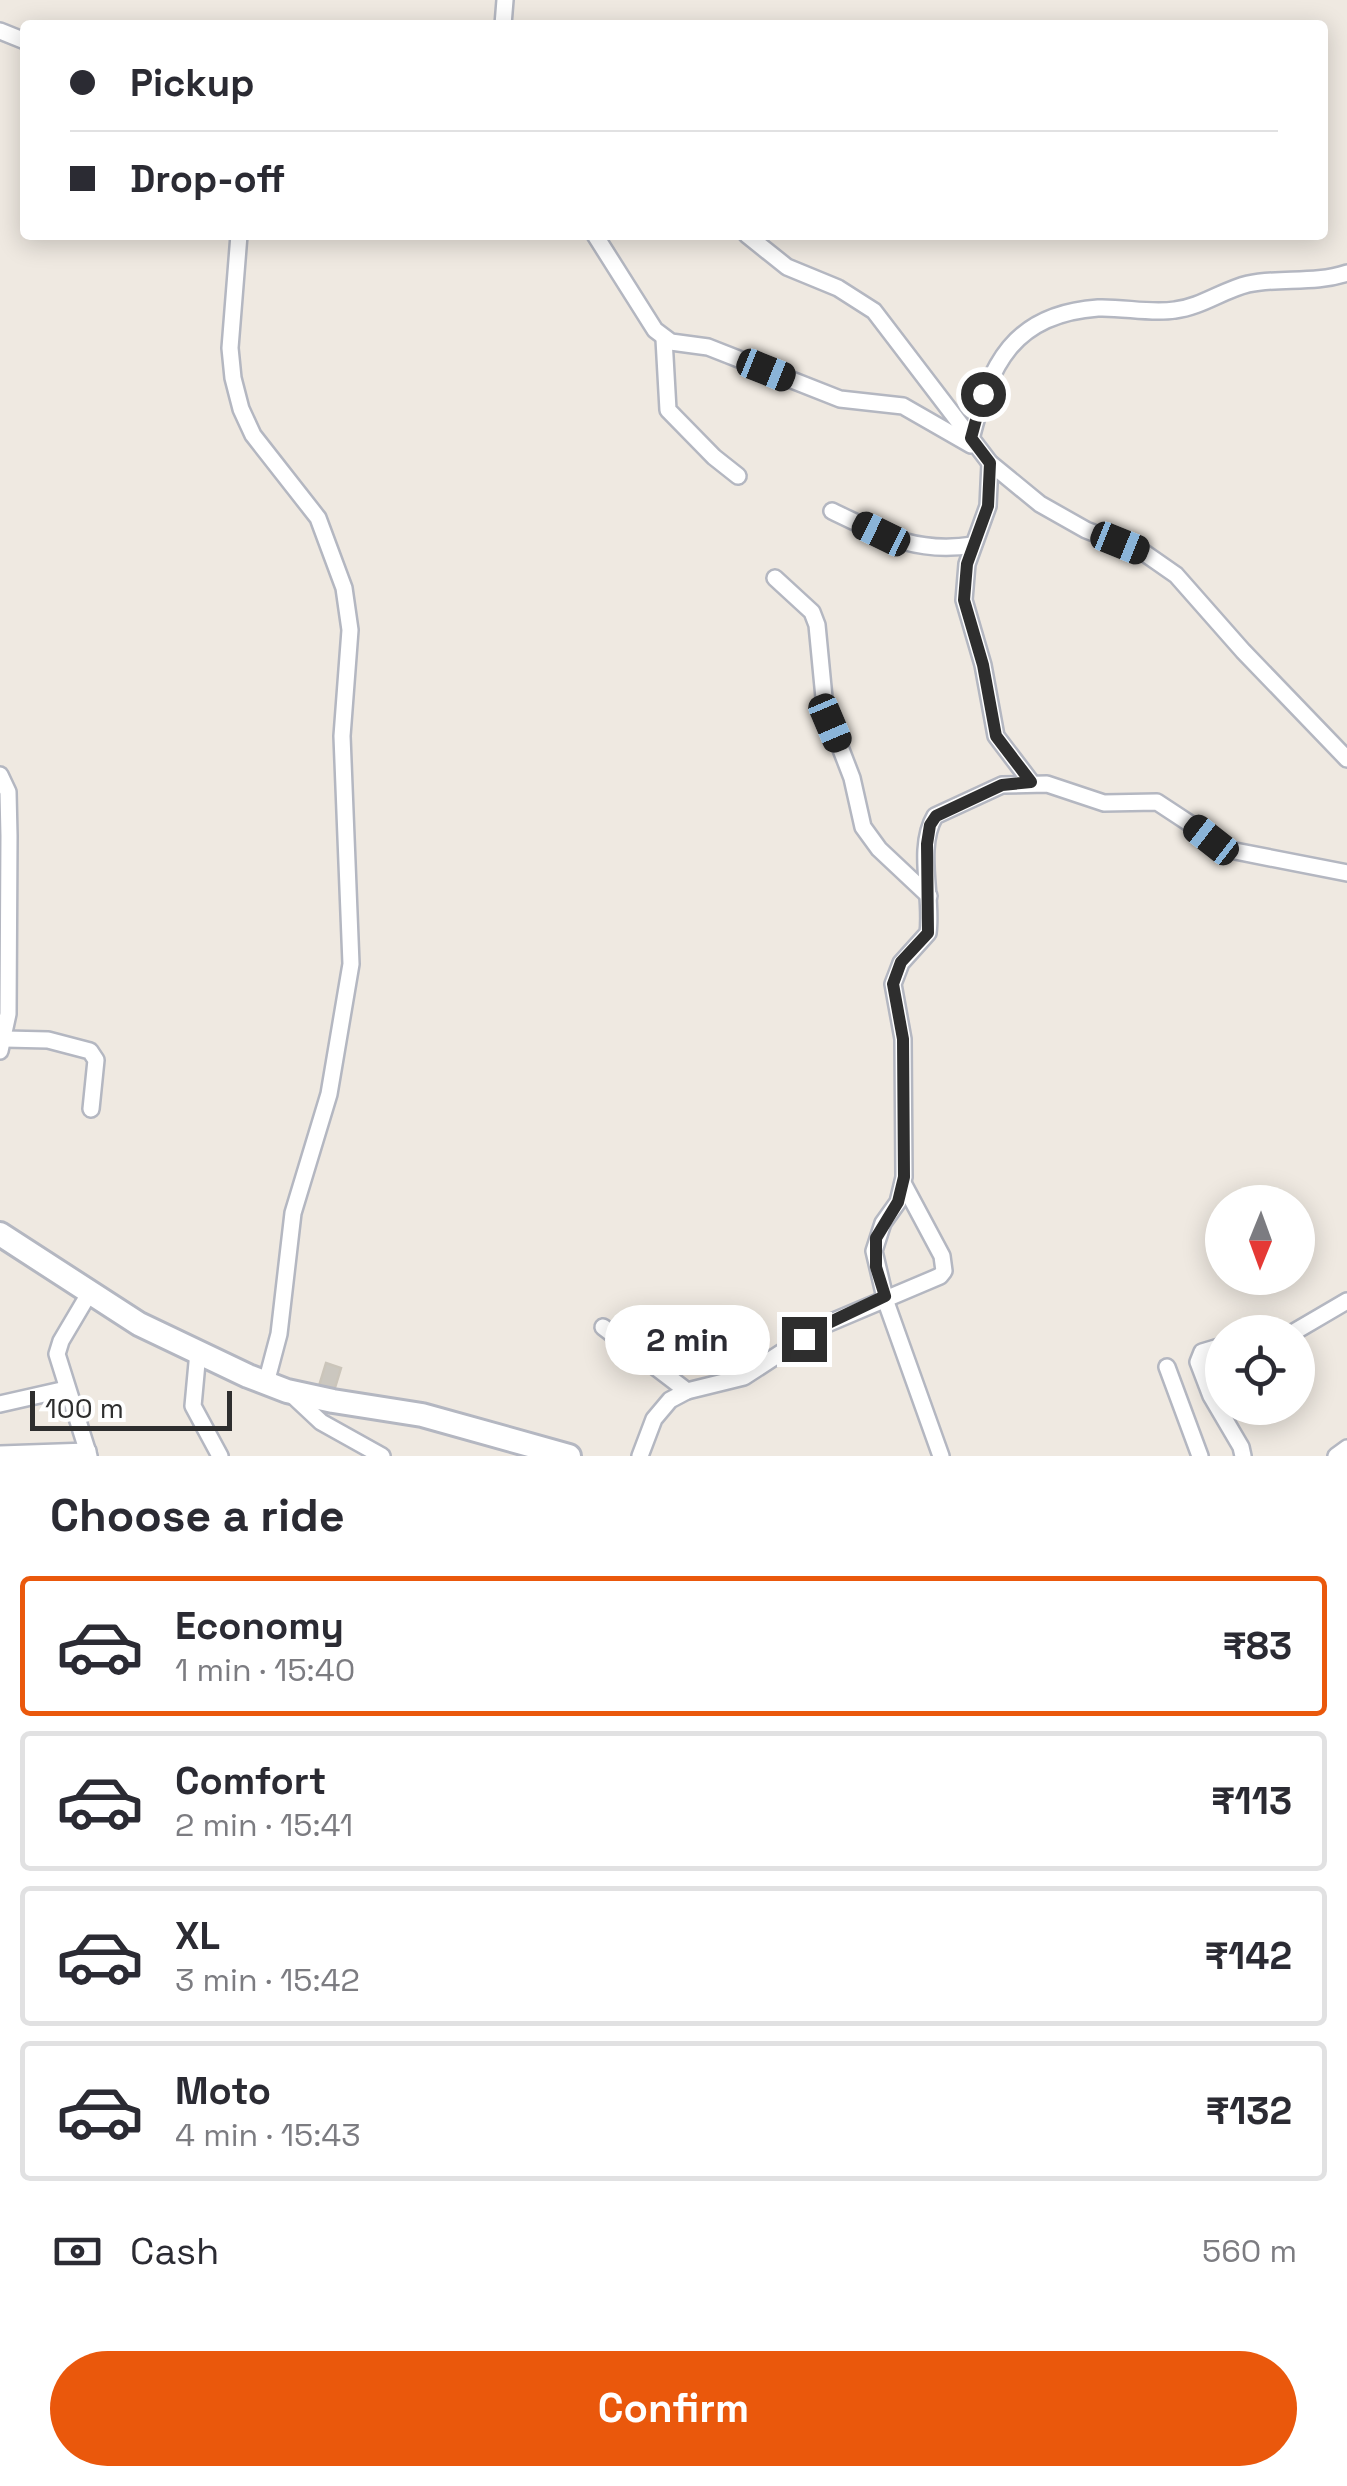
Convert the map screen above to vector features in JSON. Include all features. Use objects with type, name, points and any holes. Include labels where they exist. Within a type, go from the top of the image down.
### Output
[{"type":"street","points":[[239,240],[230,348],[241,409],[253,436],[318,518],[344,588],[350,630],[342,736],[351,964],[329,1094],[293,1213],[277,1387]]},
{"type":"street","points":[[598,240],[664,339],[708,347],[840,400],[903,406],[975,444]]},
{"type":"street","points":[[753,240],[787,267],[838,288],[874,311],[990,463],[1040,504],[1086,530],[1143,552],[1176,575],[1347,759]]},
{"type":"street","points":[[975,444],[983,394],[996,362],[1009,346],[1044,320],[1100,308],[1172,311],[1248,284],[1308,282],[1347,273]]},
{"type":"street","points":[[664,339],[668,410],[738,476]]},
{"type":"street","points":[[990,463],[985,522],[967,564],[964,600],[983,665],[992,723],[1004,750],[1031,782]]},
{"type":"street","points":[[832,511],[916,546],[950,549],[974,545]]},
{"type":"street","points":[[775,578],[812,612],[817,624],[825,708],[847,764],[868,838],[929,896]]},
{"type":"street","points":[[0,775],[8,792],[9,836],[8,1014],[2,1045],[48,1040],[90,1051],[96,1060],[91,1109]]},
{"type":"street","points":[[941,1456],[876,1267],[876,1238],[898,1202],[903,1183],[903,1039],[893,984],[901,962],[928,933],[927,844],[936,816],[1002,785],[1047,784],[1104,803],[1157,802],[1230,850],[1347,873]]},
{"type":"street","points":[[640,1456],[654,1419],[670,1400],[687,1391],[744,1377],[822,1326],[885,1296],[940,1276],[944,1271],[942,1256],[903,1183]]},
{"type":"street","points":[[0,1234],[139,1324],[277,1387],[422,1414],[569,1456]]},
{"type":"street","points":[[0,1454],[88,1453],[57,1354],[90,1292]]},
{"type":"street","points":[[1315,1320],[1347,1301]]},
{"type":"street","points":[[602,1327],[687,1391]]},
{"type":"street","points":[[1205,1351],[1198,1362],[1205,1380]]},
{"type":"street","points":[[198,1352],[193,1406],[213,1452]]},
{"type":"street","points":[[1167,1368],[1200,1456]]},
{"type":"street","points":[[277,1387],[321,1422],[382,1456]]},
{"type":"street","points":[[0,1404],[66,1389]]},
{"type":"street","points":[[1229,1425],[1243,1456]]},
{"type":"street","points":[[1336,1456],[1347,1448]]},
{"type":"building","points":[[326,1363],[341,1368],[334,1391],[319,1386]]},
{"type":"route","points":[[804,1339],[822,1326],[885,1296],[876,1267],[876,1238],[898,1202],[904,1177],[903,1039],[893,984],[901,962],[928,933],[930,825],[942,812],[1002,785],[1031,782],[996,736],[983,665],[964,600],[967,564],[988,506],[990,463],[971,438],[983,394]]}]
